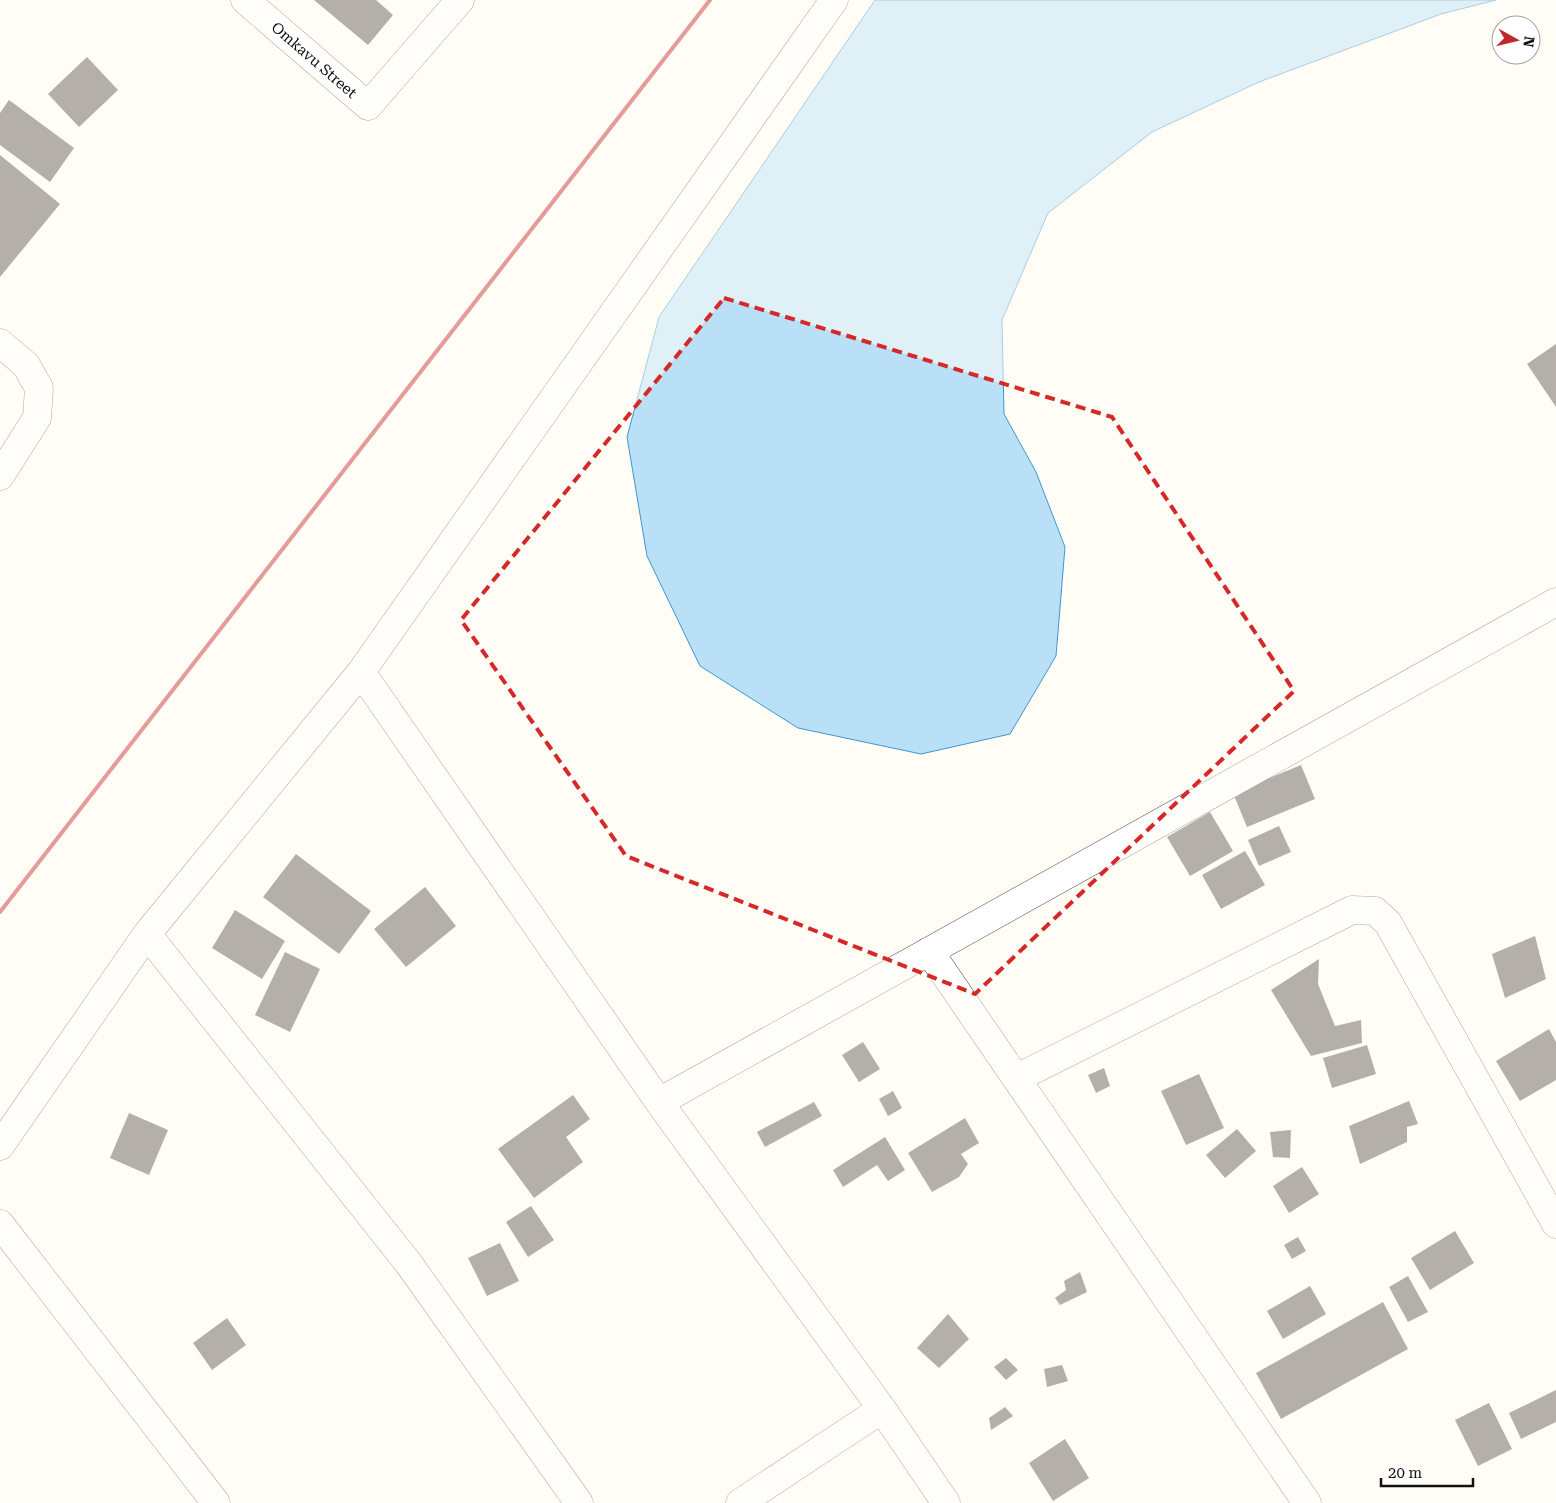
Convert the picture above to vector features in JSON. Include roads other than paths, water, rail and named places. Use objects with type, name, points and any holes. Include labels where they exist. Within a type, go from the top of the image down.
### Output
[{"type":"street","name":"Omkavu Street","points":[[245,0],[368,106],[460,0]]},
{"type":"street","points":[[0,1146],[147,934],[361,672],[834,0]]},
{"type":"street","points":[[0,343],[26,365],[39,388],[37,418],[0,476]]},
{"type":"street","points":[[659,1102],[1556,602]]},
{"type":"street","points":[[361,672],[659,1102],[882,1409],[946,1503]]},
{"type":"street","points":[[1017,1078],[1352,910],[1375,911],[1388,923],[1556,1224]]},
{"type":"street","points":[[147,934],[410,1264],[579,1503]]},
{"type":"street","points":[[930,951],[1307,1503]]},
{"type":"street","points":[[0,1224],[216,1503]]},
{"type":"street","points":[[740,1503],[882,1409]]},
{"type":"water","points":[[875,0],[1496,0],[1441,14],[1259,82],[1152,132],[1048,213],[1002,320],[1004,414],[1036,472],[1065,547],[1056,656],[1010,734],[921,754],[798,728],[700,666],[647,556],[627,437],[659,317]]},
{"type":"railway","points":[[0,912],[710,0]]}]
